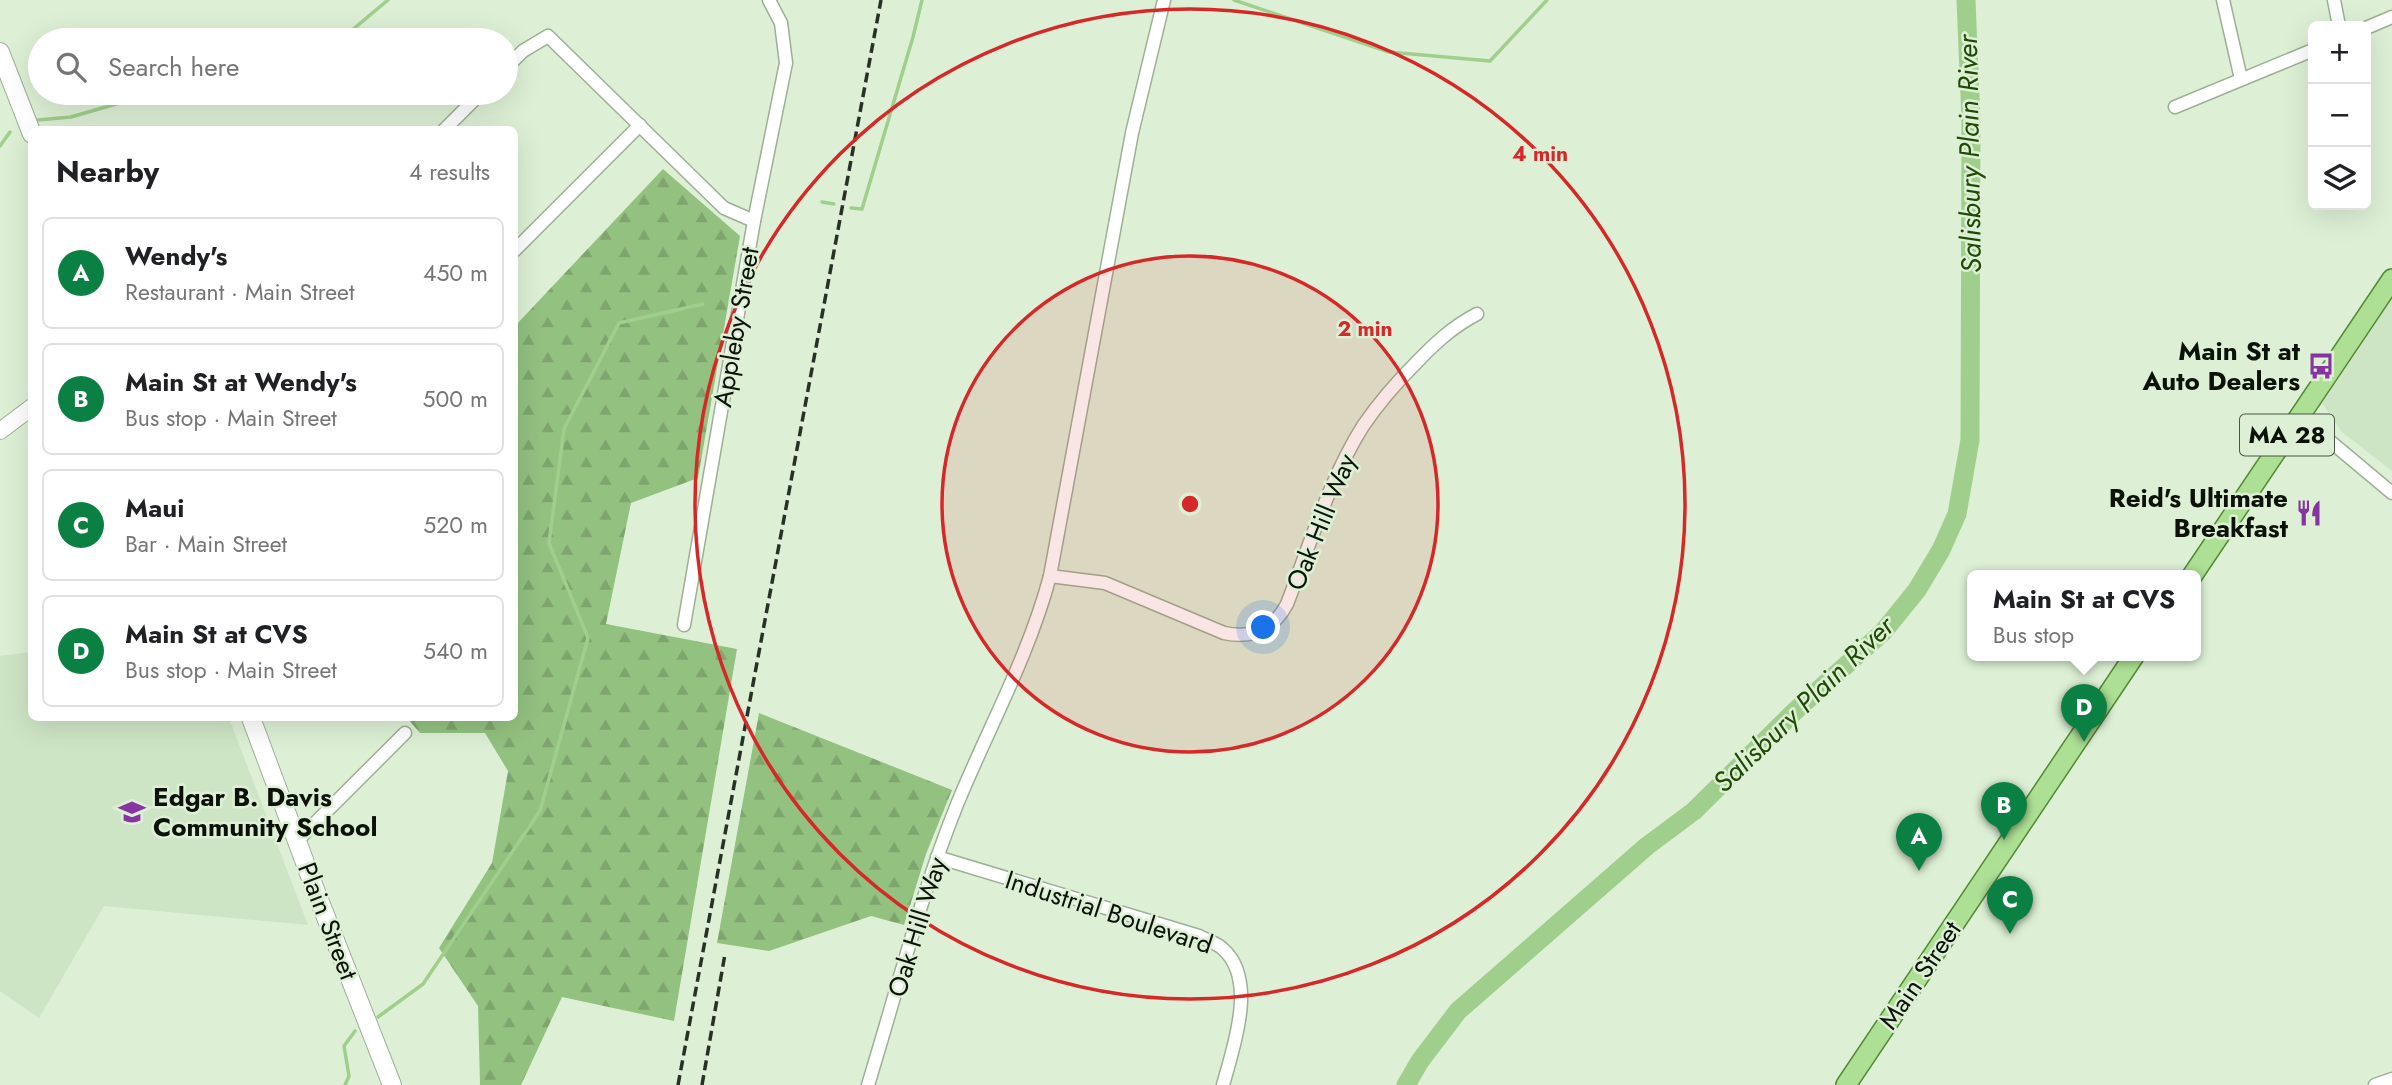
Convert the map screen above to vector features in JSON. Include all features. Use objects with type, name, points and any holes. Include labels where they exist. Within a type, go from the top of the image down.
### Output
[{"type":"main road","points":[[0,52],[29,126]]},
{"type":"main road","name":"MA 28","points":[[2196,570],[2387,286]]},
{"type":"main road","name":"Main Street","points":[[1846,1085],[2131,661]]},
{"type":"main road","name":"Plain Street","points":[[252,721],[392,1085]]},
{"type":"street","points":[[754,221],[786,63],[780,23],[769,0]]},
{"type":"street","name":"Oak Hill Way","points":[[868,1085],[937,857],[958,801],[1039,618],[1050,576],[1132,133],[1164,0]]},
{"type":"street","points":[[2223,0],[2241,79]]},
{"type":"street","points":[[2333,0],[2338,21]]},
{"type":"street","points":[[2371,26],[2392,17]]},
{"type":"street","name":"Appleby Street","points":[[518,56],[548,36],[724,208],[754,221],[684,625]]},
{"type":"street","points":[[2175,107],[2308,52]]},
{"type":"street","points":[[448,126],[469,105]]},
{"type":"street","points":[[518,247],[640,125]]},
{"type":"street","name":"Oak Hill Way","points":[[1050,576],[1105,583],[1224,633],[1251,635],[1268,628],[1287,604],[1347,455],[1371,415],[1437,341],[1450,329],[1477,314]]},
{"type":"street","points":[[0,431],[28,410]]},
{"type":"street","points":[[2300,416],[2392,493]]},
{"type":"street","points":[[297,841],[405,733]]},
{"type":"street","name":"Industrial Boulevard","points":[[937,857],[1199,936],[1223,948],[1236,967],[1242,998],[1240,1028],[1223,1085]]},
{"type":"street","points":[[2375,1085],[2392,1079]]},
{"type":"shaded area","points":[[2392,299],[2392,471],[2342,432],[2322,403]]},
{"type":"shaded area","name":"Edgar B. Davis Community School","points":[[28,652],[28,721],[230,721],[308,925],[104,906],[39,1018],[0,991],[0,656]]},
{"type":"green space","points":[[663,169],[740,236],[698,478],[631,503],[606,624],[737,649],[674,1021],[562,997],[521,1085],[480,1085],[478,1006],[439,948],[492,863],[508,771],[485,733],[420,733],[410,721],[518,721],[518,323]]},
{"type":"green space","points":[[759,713],[952,790],[926,854],[904,925],[871,916],[769,951],[717,943]]},
{"type":"waterway","points":[[355,28],[388,0]]},
{"type":"waterway","points":[[851,208],[862,209],[922,0]]},
{"type":"waterway","points":[[1234,0],[1389,52],[1490,61],[1547,0]]},
{"type":"waterway","name":"Salisbury Plain River","points":[[1406,1085],[1420,1061],[1458,1011],[1647,846],[1694,811],[1794,712],[1883,632],[1917,590],[1941,550],[1957,514],[1970,440],[1971,120],[1966,0]]},
{"type":"waterway","points":[[38,120],[71,117],[112,105]]},
{"type":"waterway","points":[[0,146],[10,132]]},
{"type":"waterway","points":[[822,202],[834,204]]},
{"type":"waterway","points":[[378,1017],[423,984],[540,811],[588,638],[549,543],[564,429],[619,323],[703,304]]},
{"type":"waterway","points":[[345,1085],[349,1076],[344,1046],[355,1031]]},
{"type":"railway","points":[[678,1085],[881,0]]},
{"type":"railway","points":[[702,1085],[725,954]]},
{"type":"place","name":"Main St at Auto Dealers","points":[[2321,366]]},
{"type":"place","name":"Reid's Ultimate Breakfast","points":[[2309,513]]},
{"type":"place","name":"Main St at CVS","points":[[2084,742]]},
{"type":"place","name":"Edgar B. Davis Community School","points":[[132,812]]},
{"type":"place","name":"Main St at Wendy's","points":[[2004,840]]},
{"type":"place","name":"Wendy's","points":[[1919,871]]},
{"type":"place","name":"Maui","points":[[2010,934]]}]
